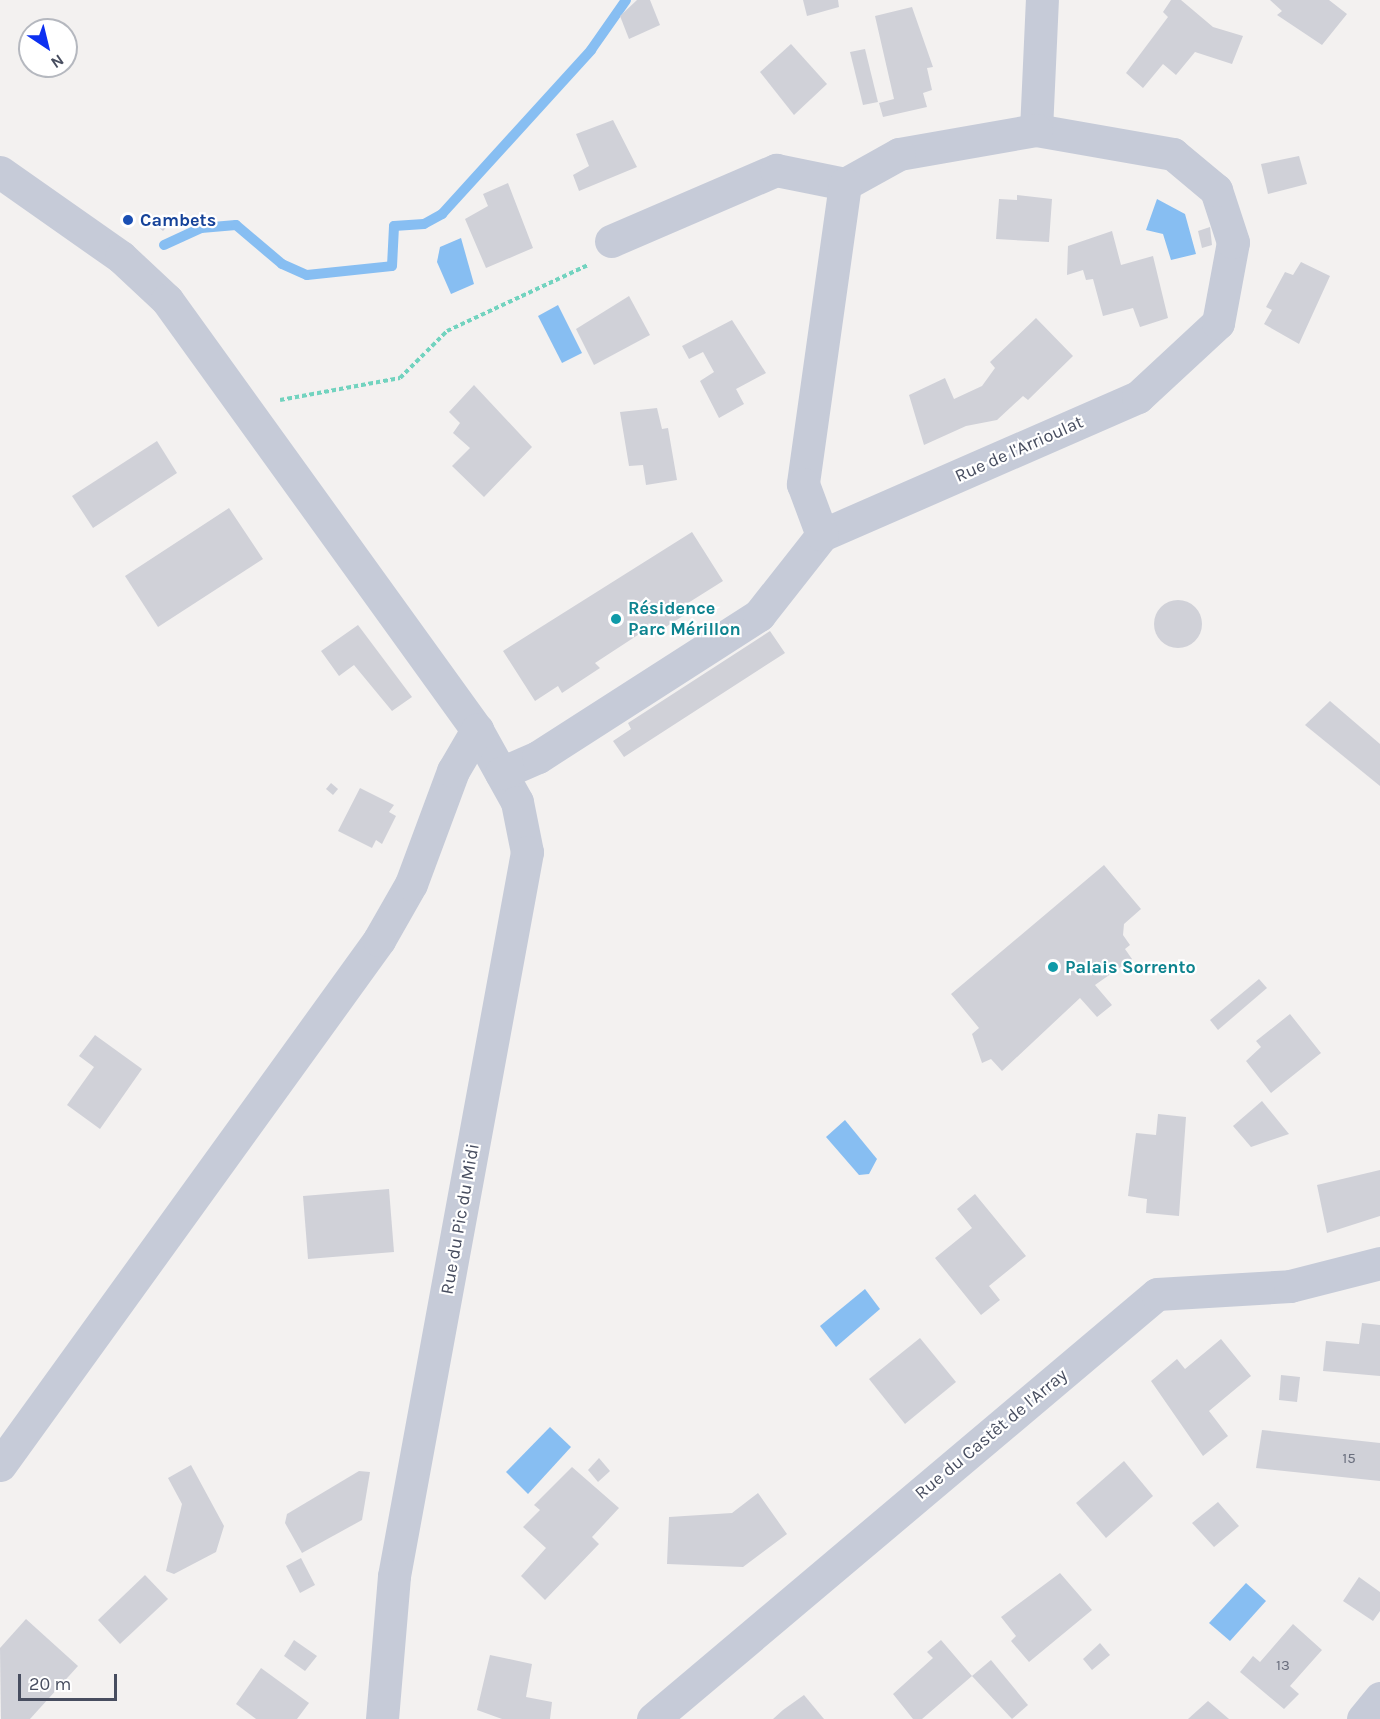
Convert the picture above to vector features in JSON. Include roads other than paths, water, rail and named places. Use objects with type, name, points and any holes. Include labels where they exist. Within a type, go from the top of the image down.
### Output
[{"type":"street","points":[[1036,130],[1042,0]]},
{"type":"street","name":"Rue de l'Arrioulat","points":[[822,535],[1138,397],[1218,323],[1233,242],[1216,190],[1173,154],[1036,130],[899,154],[845,184]]},
{"type":"street","points":[[501,773],[538,758],[759,615],[822,535],[803,484],[845,184],[776,170],[611,241]]},
{"type":"street","name":"Rue du Pic du Midi","points":[[0,172],[121,257],[166,300],[246,406],[477,730],[517,802],[527,852],[394,1576],[382,1719]]},
{"type":"street","points":[[0,1465],[380,940],[411,884],[453,771],[477,730]]},
{"type":"street","name":"Rue du Castêt de l'Array","points":[[653,1719],[1157,1294],[1290,1286],[1380,1263]]},
{"type":"street","points":[[1363,1719],[1380,1698]]},
{"type":"water","points":[[1157,199],[1185,214],[1196,254],[1171,260],[1163,234],[1146,230]]},
{"type":"water","points":[[461,238],[474,284],[451,294],[437,262],[440,247]]},
{"type":"water","points":[[558,305],[582,353],[562,363],[538,316]]},
{"type":"water","points":[[845,1120],[877,1159],[869,1174],[859,1175],[826,1137]]},
{"type":"water","points":[[865,1289],[880,1309],[836,1347],[820,1326]]},
{"type":"water","points":[[550,1427],[571,1447],[528,1494],[506,1472]]},
{"type":"water","points":[[1246,1583],[1266,1601],[1230,1641],[1209,1623]]},
{"type":"waterway","points":[[164,245],[201,228],[236,225],[282,264],[307,275],[392,266],[394,226],[424,224],[442,214],[591,50],[626,0]]},
{"type":"place","name":"Cambets","points":[[128,220]]},
{"type":"place","name":"Résidence Parc Mérillon","points":[[616,619]]},
{"type":"place","name":"Palais Sorrento","points":[[1053,967]]}]
